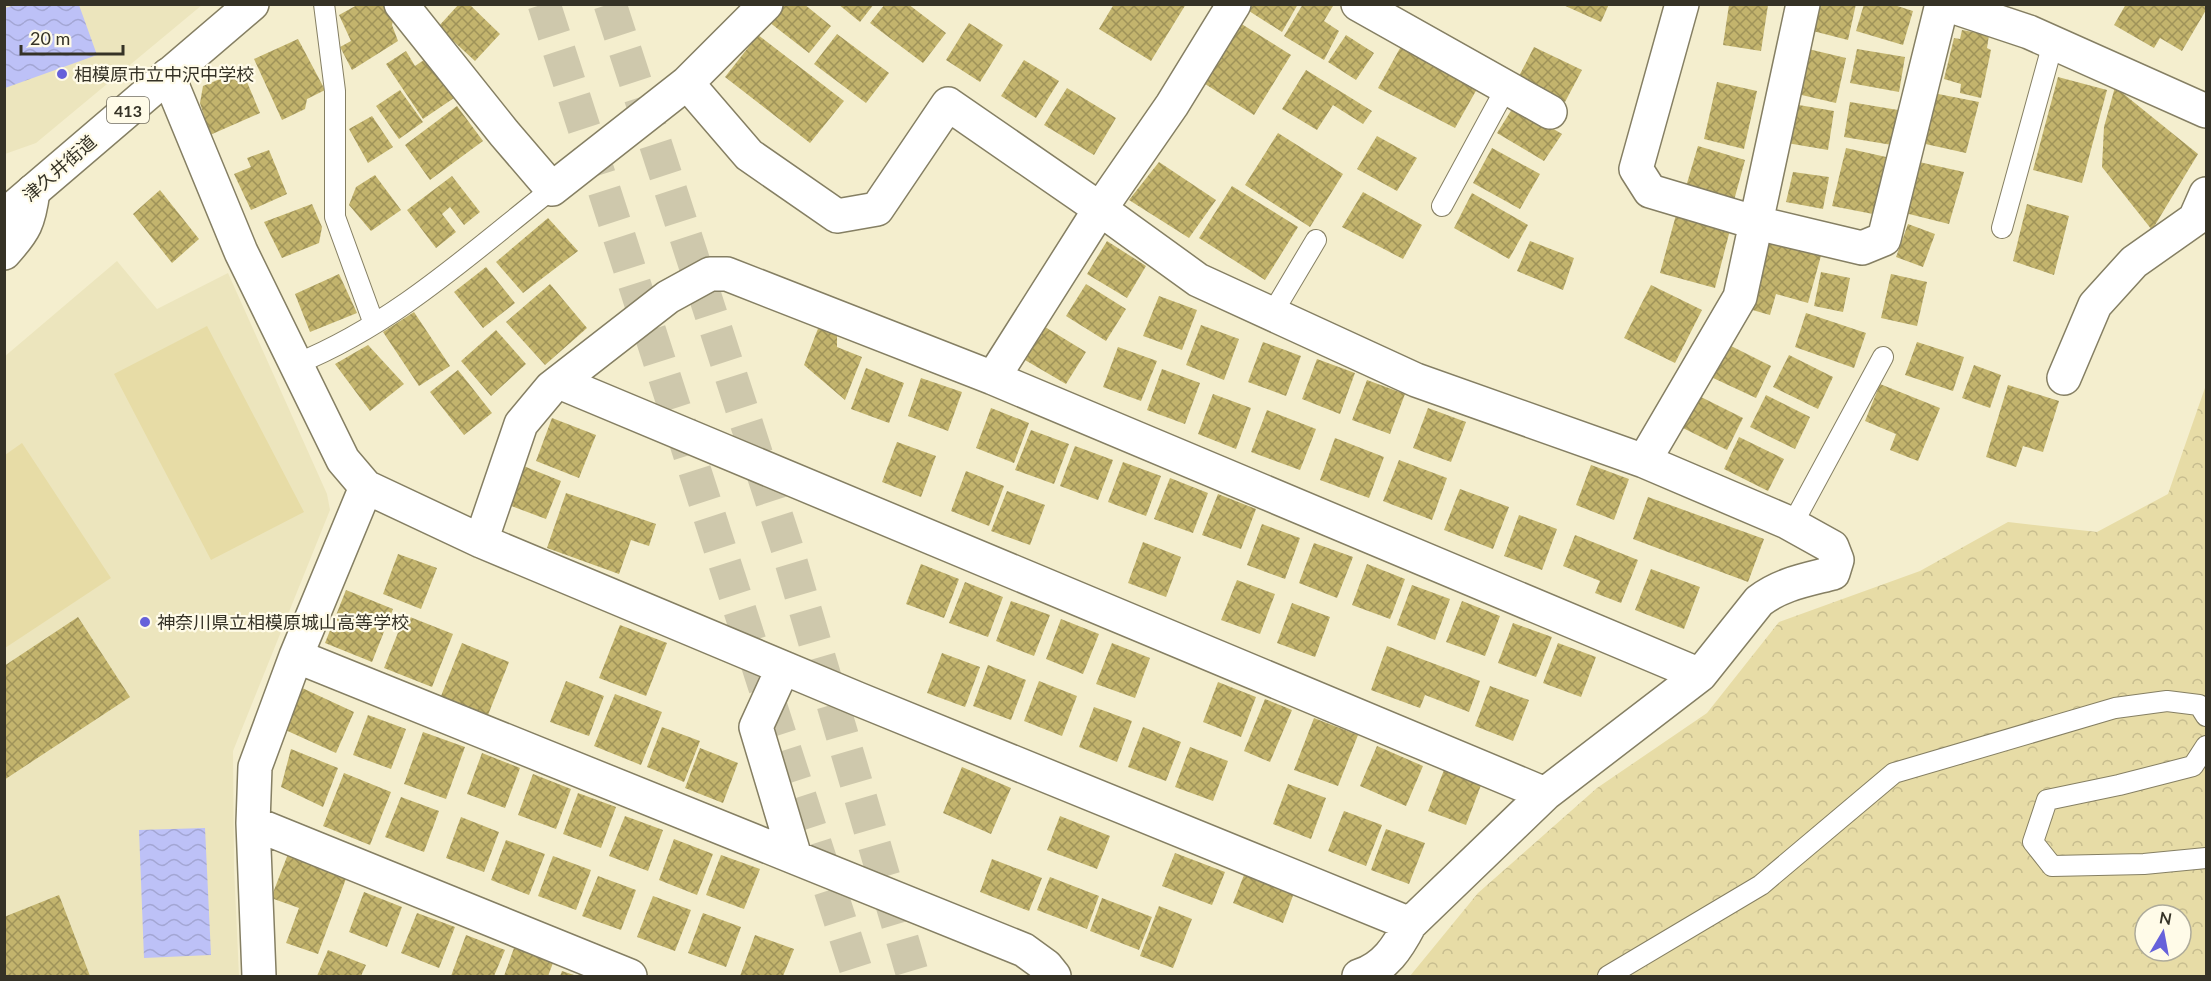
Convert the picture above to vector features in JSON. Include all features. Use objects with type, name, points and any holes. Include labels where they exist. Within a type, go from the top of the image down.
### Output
[{"type":"main road","name":"津久井街道","points":[[4,216],[252,4]]},
{"type":"main road","points":[[401,4],[552,189],[687,83],[766,4]]},
{"type":"main road","points":[[993,378],[1100,208],[1172,105],[1234,4]]},
{"type":"main road","points":[[1358,4],[1550,112]]},
{"type":"main road","points":[[1682,4],[1636,169],[1650,191],[1757,223],[1862,248],[1884,239],[1944,4],[2029,32],[2206,111]]},
{"type":"main road","points":[[1644,461],[1740,297],[1803,4]]},
{"type":"main road","points":[[168,75],[241,252],[343,460],[366,487],[481,542],[1410,924]]},
{"type":"main road","points":[[687,83],[749,155],[837,216],[877,209],[948,104],[1100,208],[1198,280],[1416,380],[1644,461],[1792,525],[1832,547],[1837,560],[1833,573],[1791,583],[1771,592],[1759,601],[1700,675],[1545,794],[1410,924],[1396,949],[1385,962],[1359,976]]},
{"type":"main road","points":[[4,253],[18,237],[30,216],[33,191]]},
{"type":"main road","points":[[2064,378],[2095,305],[2134,262],[2195,219],[2206,194]]},
{"type":"main road","points":[[481,542],[521,424],[559,382],[668,297],[710,274],[727,274],[993,378],[1700,675]]},
{"type":"main road","points":[[559,382],[1545,794]]},
{"type":"main road","points":[[259,976],[253,823],[255,767],[296,656],[366,487]]},
{"type":"main road","points":[[296,656],[1024,950],[1046,966],[1054,976]]},
{"type":"main road","points":[[783,668],[756,727],[795,857]]},
{"type":"main road","points":[[253,823],[630,976]]},
{"type":"lane","points":[[324,4],[335,91],[335,217],[374,324]]},
{"type":"lane","points":[[2002,228],[2053,43]]},
{"type":"lane","points":[[1442,206],[1506,88]]},
{"type":"lane","points":[[296,364],[346,342],[411,301],[552,189]]},
{"type":"lane","points":[[1272,314],[1316,240]]},
{"type":"lane","points":[[1792,525],[1883,357]]},
{"type":"lane","points":[[1608,976],[1761,885],[1894,773],[2115,708],[2167,701],[2199,705],[2206,716]]},
{"type":"lane","points":[[2206,746],[2193,766],[2047,800],[2033,842],[2052,866],[2145,864],[2206,858]]},
{"type":"shaded area","name":"相模原市立中沢中学校","points":[[5,5],[202,5],[36,143],[5,154]]},
{"type":"shaded area","name":"神奈川県立相模原城山高等学校","points":[[117,261],[157,309],[228,273],[327,494],[330,510],[233,751],[234,867],[239,976],[5,976],[4,357]]},
{"type":"green space","points":[[207,326],[304,512],[211,560],[114,374]]},
{"type":"green space","points":[[2206,385],[2206,976],[1410,976],[1478,893],[1597,788],[1707,713],[1779,622],[1920,571],[2008,522],[2097,532],[2168,494]]},
{"type":"green space","points":[[22,443],[111,578],[5,648],[5,455]]},
{"type":"water","points":[[15,5],[79,5],[97,55],[5,88],[5,8]]},
{"type":"water","points":[[205,828],[211,955],[144,958],[139,830]]},
{"type":"building","points":[[359,4],[385,4],[393,21],[392,25],[398,41],[352,70],[340,47],[351,41],[339,15]]},
{"type":"building","points":[[459,4],[469,4],[500,34],[475,61],[438,27]]},
{"type":"building","points":[[784,4],[804,4],[831,26],[809,53],[769,22]]},
{"type":"building","points":[[838,4],[874,4],[860,22]]},
{"type":"building","points":[[885,4],[908,4],[946,33],[923,63],[870,23]]},
{"type":"building","points":[[1114,4],[1186,4],[1151,61],[1099,29]]},
{"type":"building","points":[[1253,4],[1298,4],[1282,32],[1249,11]]},
{"type":"building","points":[[1303,4],[1333,6],[1324,21],[1339,31],[1324,60],[1284,36]]},
{"type":"building","points":[[1561,4],[1609,4],[1601,22]]},
{"type":"building","points":[[1815,4],[1856,4],[1848,40],[1809,30]]},
{"type":"building","points":[[1864,4],[1891,4],[1913,11],[1903,45],[1856,31]]},
{"type":"building","points":[[2126,4],[2206,4],[2206,10],[2182,51],[2160,38],[2154,48],[2114,25]]},
{"type":"building","points":[[1729,5],[1768,5],[1761,51],[1723,45]]},
{"type":"building","points":[[969,23],[1003,45],[980,82],[946,60]]},
{"type":"building","points":[[1240,23],[1291,55],[1254,115],[1202,82]]},
{"type":"building","points":[[1962,30],[1989,35],[1987,48],[1991,50],[1981,98],[1960,93],[1961,84],[1944,79],[1954,38],[1960,39]]},
{"type":"building","points":[[837,34],[889,73],[866,103],[814,64]]},
{"type":"building","points":[[758,35],[844,101],[810,143],[725,77]]},
{"type":"building","points":[[1346,35],[1374,53],[1356,80],[1328,62]]},
{"type":"building","points":[[298,39],[325,90],[307,99],[305,109],[282,120],[254,59]]},
{"type":"building","points":[[1404,41],[1477,89],[1455,128],[1378,88]]},
{"type":"building","points":[[1534,47],[1582,70],[1565,102],[1518,78]]},
{"type":"building","points":[[1804,48],[1846,58],[1836,103],[1793,93]]},
{"type":"building","points":[[1857,49],[1905,57],[1899,92],[1850,83]]},
{"type":"building","points":[[406,51],[415,66],[427,58],[454,98],[423,119],[386,64]]},
{"type":"building","points":[[1024,60],[1059,81],[1036,118],[1001,96]]},
{"type":"building","points":[[242,70],[260,113],[210,135],[200,103],[203,86]]},
{"type":"building","points":[[1306,70],[1372,111],[1363,124],[1333,105],[1317,130],[1282,109]]},
{"type":"building","points":[[2058,77],[2107,90],[2082,183],[2033,170]]},
{"type":"building","points":[[1717,82],[1757,91],[1744,149],[1704,139]]},
{"type":"building","points":[[2115,87],[2198,154],[2152,230],[2102,167],[2104,127]]},
{"type":"building","points":[[1067,88],[1116,118],[1094,155],[1044,125]]},
{"type":"building","points":[[400,90],[423,122],[399,139],[376,106]]},
{"type":"building","points":[[1933,93],[1979,102],[1966,153],[1921,143]]},
{"type":"building","points":[[1850,102],[1898,110],[1892,145],[1844,137]]},
{"type":"building","points":[[1793,104],[1834,111],[1828,150],[1787,143]]},
{"type":"building","points":[[457,106],[483,141],[430,180],[405,145]]},
{"type":"building","points":[[1514,106],[1562,134],[1544,161],[1497,133]]},
{"type":"building","points":[[372,116],[393,147],[368,163],[349,129]]},
{"type":"building","points":[[1278,133],[1343,174],[1310,227],[1245,185]]},
{"type":"building","points":[[1377,136],[1417,158],[1397,191],[1357,169]]},
{"type":"building","points":[[1698,146],[1745,160],[1733,204],[1685,190]]},
{"type":"building","points":[[1492,148],[1540,174],[1520,209],[1473,183]]},
{"type":"building","points":[[1846,148],[1886,157],[1873,214],[1832,206]]},
{"type":"building","points":[[269,150],[287,194],[251,210],[234,174],[251,167],[247,158]]},
{"type":"building","points":[[1159,162],[1216,200],[1189,238],[1129,200]]},
{"type":"building","points":[[1919,162],[1964,172],[1949,224],[1905,213]]},
{"type":"building","points":[[1793,172],[1829,177],[1823,209],[1786,202]]},
{"type":"building","points":[[375,175],[401,210],[371,231],[349,205],[356,187]]},
{"type":"building","points":[[452,176],[480,212],[464,225],[450,207],[442,214],[456,232],[436,248],[407,210]]},
{"type":"building","points":[[1232,186],[1298,227],[1265,280],[1199,238]]},
{"type":"building","points":[[160,190],[199,239],[172,263],[133,214]]},
{"type":"building","points":[[1363,192],[1422,225],[1403,259],[1342,227]]},
{"type":"building","points":[[1472,193],[1528,225],[1509,259],[1454,228]]},
{"type":"building","points":[[312,204],[322,227],[319,243],[282,258],[264,222]]},
{"type":"building","points":[[2027,204],[2069,216],[2054,275],[2013,261]]},
{"type":"building","points":[[1676,215],[1730,230],[1715,288],[1660,273]]},
{"type":"building","points":[[548,218],[578,251],[523,293],[496,262]]},
{"type":"building","points":[[1908,224],[1935,234],[1923,267],[1896,257]]},
{"type":"building","points":[[1769,238],[1822,252],[1808,303],[1776,294],[1770,315],[1749,309]]},
{"type":"building","points":[[1107,241],[1146,266],[1127,298],[1087,274]]},
{"type":"building","points":[[1530,241],[1574,258],[1563,290],[1517,271]]},
{"type":"building","points":[[486,267],[515,303],[483,328],[454,292]]},
{"type":"building","points":[[1821,272],[1850,278],[1843,312],[1814,306]]},
{"type":"building","points":[[339,274],[357,313],[310,332],[295,294]]},
{"type":"building","points":[[1891,274],[1927,282],[1917,326],[1881,318]]},
{"type":"building","points":[[550,284],[587,328],[545,365],[506,322]]},
{"type":"building","points":[[1086,284],[1126,309],[1106,341],[1066,316]]},
{"type":"building","points":[[1651,285],[1702,310],[1675,363],[1624,338]]},
{"type":"building","points":[[1159,296],[1197,310],[1182,350],[1143,336]]},
{"type":"building","points":[[414,312],[450,366],[419,386],[383,332]]},
{"type":"building","points":[[1806,313],[1866,333],[1854,368],[1795,347]]},
{"type":"building","points":[[1201,325],[1239,339],[1224,380],[1186,365]]},
{"type":"building","points":[[819,326],[837,333],[837,347],[862,357],[845,400],[804,365]]},
{"type":"building","points":[[1045,327],[1086,352],[1066,384],[1025,360]]},
{"type":"building","points":[[496,330],[526,364],[491,396],[461,361]]},
{"type":"building","points":[[1263,342],[1301,356],[1286,396],[1248,382]]},
{"type":"building","points":[[1917,342],[1964,357],[1953,391],[1905,375]]},
{"type":"building","points":[[1727,344],[1771,366],[1756,398],[1711,377]]},
{"type":"building","points":[[368,345],[404,384],[370,411],[335,364]]},
{"type":"building","points":[[1118,347],[1157,361],[1141,401],[1103,387]]},
{"type":"building","points":[[1789,355],[1833,377],[1818,409],[1773,387]]},
{"type":"building","points":[[1317,359],[1355,373],[1340,414],[1302,399]]},
{"type":"building","points":[[1974,365],[2001,375],[1990,408],[1962,398]]},
{"type":"building","points":[[866,368],[904,383],[889,423],[851,409]]},
{"type":"building","points":[[1162,369],[1200,383],[1185,424],[1147,410]]},
{"type":"building","points":[[458,370],[492,413],[464,435],[430,392]]},
{"type":"building","points":[[921,378],[962,392],[948,431],[908,416]]},
{"type":"building","points":[[1367,380],[1405,394],[1390,434],[1352,420]]},
{"type":"building","points":[[1880,384],[1940,408],[1918,461],[1890,450],[1896,434],[1865,421]]},
{"type":"building","points":[[2008,385],[2059,401],[2043,452],[2023,446],[2016,467],[1986,457]]},
{"type":"building","points":[[1213,394],[1251,408],[1236,449],[1198,434]]},
{"type":"building","points":[[1766,395],[1810,417],[1795,449],[1750,427]]},
{"type":"building","points":[[1699,396],[1743,418],[1727,450],[1683,428]]},
{"type":"building","points":[[991,408],[1029,423],[1014,463],[976,448]]},
{"type":"building","points":[[1428,408],[1466,422],[1451,462],[1413,448]]},
{"type":"building","points":[[1267,410],[1316,429],[1300,470],[1251,452]]},
{"type":"building","points":[[552,418],[596,435],[579,478],[536,461]]},
{"type":"building","points":[[1031,430],[1069,444],[1054,484],[1015,470]]},
{"type":"building","points":[[1739,437],[1784,459],[1768,491],[1724,469]]},
{"type":"building","points":[[1335,438],[1384,457],[1369,498],[1320,480]]},
{"type":"building","points":[[897,442],[936,456],[921,497],[882,482]]},
{"type":"building","points":[[1075,446],[1113,460],[1098,500],[1060,486]]},
{"type":"building","points":[[1399,460],[1447,478],[1432,520],[1383,501]]},
{"type":"building","points":[[1123,462],[1161,476],[1146,516],[1108,502]]},
{"type":"building","points":[[521,465],[561,481],[546,519],[506,504]]},
{"type":"building","points":[[1591,465],[1629,479],[1614,520],[1576,505]]},
{"type":"building","points":[[966,471],[1004,486],[989,526],[951,511]]},
{"type":"building","points":[[1170,478],[1208,493],[1193,533],[1154,519]]},
{"type":"building","points":[[1460,489],[1509,507],[1493,549],[1444,530]]},
{"type":"building","points":[[1007,491],[1045,505],[1030,545],[991,531]]},
{"type":"building","points":[[566,493],[656,524],[649,546],[631,540],[619,574],[547,548]]},
{"type":"building","points":[[1218,494],[1256,509],[1241,549],[1202,535]]},
{"type":"building","points":[[1648,497],[1764,539],[1748,582],[1633,539]]},
{"type":"building","points":[[1519,515],[1557,529],[1542,570],[1504,556]]},
{"type":"building","points":[[1262,524],[1300,538],[1285,579],[1247,565]]},
{"type":"building","points":[[1575,535],[1638,560],[1621,603],[1595,593],[1600,581],[1563,566]]},
{"type":"building","points":[[1143,542],[1181,557],[1166,597],[1128,583]]},
{"type":"building","points":[[1314,543],[1353,557],[1337,598],[1299,583]]},
{"type":"building","points":[[398,554],[437,568],[421,609],[383,594]]},
{"type":"building","points":[[921,564],[959,579],[944,618],[906,604]]},
{"type":"building","points":[[1367,564],[1405,579],[1390,619],[1352,605]]},
{"type":"building","points":[[1651,569],[1700,587],[1684,629],[1635,610]]},
{"type":"building","points":[[1237,580],[1275,594],[1260,634],[1221,620]]},
{"type":"building","points":[[965,582],[1003,597],[988,637],[949,623]]},
{"type":"building","points":[[1412,585],[1450,599],[1435,640],[1397,625]]},
{"type":"building","points":[[346,590],[393,609],[372,662],[325,643]]},
{"type":"building","points":[[1011,601],[1050,615],[1034,656],[996,641]]},
{"type":"building","points":[[1462,601],[1500,616],[1485,656],[1446,642]]},
{"type":"building","points":[[1292,603],[1330,617],[1315,657],[1277,643]]},
{"type":"building","points":[[405,615],[453,634],[432,687],[384,668]]},
{"type":"building","points":[[78,617],[130,697],[4,780],[4,666]]},
{"type":"building","points":[[1061,619],[1099,634],[1083,674],[1046,659]]},
{"type":"building","points":[[1513,623],[1552,637],[1536,677],[1498,663]]},
{"type":"building","points":[[620,625],[667,643],[646,696],[599,678]]},
{"type":"building","points":[[462,643],[509,662],[488,715],[441,696]]},
{"type":"building","points":[[1112,643],[1150,658],[1135,698],[1096,684]]},
{"type":"building","points":[[1558,643],[1596,657],[1581,697],[1543,683]]},
{"type":"building","points":[[1387,646],[1480,681],[1469,712],[1425,695],[1420,708],[1371,690]]},
{"type":"building","points":[[942,653],[980,667],[965,707],[927,693]]},
{"type":"building","points":[[988,665],[1026,680],[1011,720],[973,706]]},
{"type":"building","points":[[566,681],[604,696],[589,736],[550,722]]},
{"type":"building","points":[[1039,681],[1077,696],[1062,736],[1024,721]]},
{"type":"building","points":[[1218,682],[1256,697],[1241,737],[1203,722]]},
{"type":"building","points":[[1490,686],[1529,700],[1513,741],[1475,726]]},
{"type":"building","points":[[300,687],[354,712],[336,753],[281,728]]},
{"type":"building","points":[[615,694],[662,712],[641,765],[594,746]]},
{"type":"building","points":[[1265,699],[1292,710],[1270,762],[1244,751]]},
{"type":"building","points":[[1094,707],[1132,721],[1117,762],[1079,747]]},
{"type":"building","points":[[368,715],[406,729],[391,769],[353,755]]},
{"type":"building","points":[[1314,718],[1358,735],[1338,786],[1294,770]]},
{"type":"building","points":[[662,727],[700,741],[684,782],[647,767]]},
{"type":"building","points":[[1143,727],[1181,742],[1166,781],[1128,767]]},
{"type":"building","points":[[423,732],[465,747],[446,799],[404,784]]},
{"type":"building","points":[[1377,746],[1423,766],[1406,806],[1360,786]]},
{"type":"building","points":[[1190,747],[1228,761],[1213,801],[1175,787]]},
{"type":"building","points":[[700,748],[738,763],[723,803],[685,788]]},
{"type":"building","points":[[291,749],[338,768],[323,807],[281,787]]},
{"type":"building","points":[[482,753],[520,768],[505,808],[467,794]]},
{"type":"building","points":[[962,767],[1011,788],[991,834],[943,813]]},
{"type":"building","points":[[1444,770],[1481,785],[1466,825],[1428,811]]},
{"type":"building","points":[[344,773],[391,792],[370,845],[323,826]]},
{"type":"building","points":[[533,774],[571,789],[556,829],[518,815]]},
{"type":"building","points":[[1288,784],[1326,798],[1311,839],[1273,824]]},
{"type":"building","points":[[578,793],[616,807],[601,848],[563,834]]},
{"type":"building","points":[[401,797],[439,811],[424,852],[385,837]]},
{"type":"building","points":[[1344,811],[1382,825],[1366,866],[1328,851]]},
{"type":"building","points":[[625,816],[663,830],[648,871],[609,856]]},
{"type":"building","points":[[1060,816],[1110,836],[1097,869],[1047,850]]},
{"type":"building","points":[[461,817],[499,832],[484,872],[446,858]]},
{"type":"building","points":[[1386,829],[1425,843],[1409,884],[1371,870]]},
{"type":"building","points":[[674,839],[713,854],[697,895],[659,880]]},
{"type":"building","points":[[506,840],[545,854],[529,895],[491,880]]},
{"type":"building","points":[[1175,853],[1225,872],[1212,905],[1162,886]]},
{"type":"building","points":[[288,854],[347,876],[318,954],[286,943],[299,908],[271,898]]},
{"type":"building","points":[[721,855],[760,869],[744,909],[706,895]]},
{"type":"building","points":[[553,856],[591,870],[576,910],[538,896]]},
{"type":"building","points":[[992,859],[1042,878],[1029,911],[980,892]]},
{"type":"building","points":[[1246,870],[1295,890],[1283,923],[1233,903]]},
{"type":"building","points":[[598,876],[636,890],[621,930],[582,916]]},
{"type":"building","points":[[1050,877],[1099,896],[1087,929],[1037,910]]},
{"type":"building","points":[[364,892],[402,907],[387,947],[349,932]]},
{"type":"building","points":[[59,895],[90,976],[4,976],[4,917]]},
{"type":"building","points":[[653,896],[691,910],[675,951],[637,937]]},
{"type":"building","points":[[1102,898],[1152,917],[1139,950],[1090,931]]},
{"type":"building","points":[[1159,906],[1192,919],[1173,968],[1140,956]]},
{"type":"building","points":[[417,913],[455,927],[439,968],[401,953]]},
{"type":"building","points":[[703,913],[741,927],[726,967],[688,953]]},
{"type":"building","points":[[466,935],[505,950],[494,976],[451,976]]},
{"type":"building","points":[[755,935],[794,949],[783,976],[740,976]]},
{"type":"building","points":[[514,948],[553,963],[548,976],[504,976]]},
{"type":"building","points":[[328,950],[366,965],[361,976],[317,976]]},
{"type":"building","points":[[562,971],[577,976],[560,976]]},
{"type":"tunnel","points":[[544,4],[858,976]]},
{"type":"tunnel","points":[[610,4],[787,548],[913,976]]},
{"type":"place","name":"相模原市立中沢中学校","points":[[62,74]]},
{"type":"place","name":"神奈川県立相模原城山高等学校","points":[[145,622]]}]
